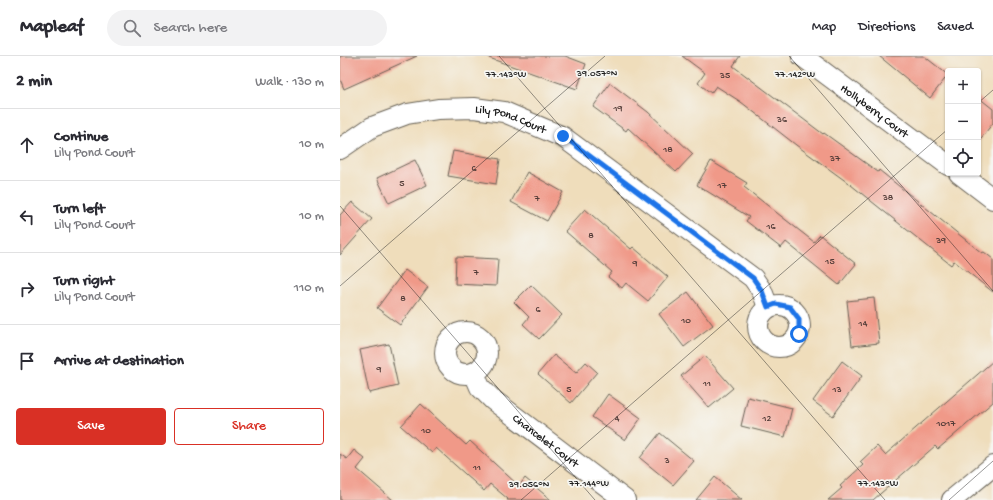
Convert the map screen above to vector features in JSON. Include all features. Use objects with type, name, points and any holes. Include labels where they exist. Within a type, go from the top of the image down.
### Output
[{"type":"street","name":"Hollyberry Court","points":[[802,56],[945,163]]},
{"type":"street","name":"Lily Pond Court","points":[[340,149],[372,127],[407,114],[438,109],[474,108],[504,112],[563,136],[753,278],[762,291],[768,307]]},
{"type":"street","points":[[963,176],[993,199]]},
{"type":"street","name":"Chancelet Court","points":[[474,373],[480,387],[493,400],[625,500]]},
{"type":"street","points":[[952,500],[993,466]]},
{"type":"building","points":[[340,56],[417,56],[344,89],[340,79]]},
{"type":"building","points":[[490,56],[565,56],[586,64],[577,89],[489,58]]},
{"type":"building","points":[[682,56],[740,56],[733,66],[823,134],[824,133],[878,172],[879,170],[982,253],[984,252],[993,259],[993,292],[954,261],[951,265],[851,185],[741,102],[716,86],[711,93],[698,83],[705,73]]},
{"type":"building","points":[[879,56],[924,56],[945,73],[945,79],[930,98]]},
{"type":"building","points":[[610,83],[648,112],[693,154],[676,172],[628,128],[626,131],[593,107]]},
{"type":"building","points":[[981,99],[993,109],[993,123],[981,138]]},
{"type":"building","points":[[453,151],[500,159],[496,184],[448,176]]},
{"type":"building","points":[[415,160],[427,185],[389,203],[377,178]]},
{"type":"building","points":[[711,161],[747,183],[744,187],[814,242],[820,235],[856,264],[839,285],[786,242],[781,248],[746,221],[749,217],[697,185]]},
{"type":"building","points":[[527,172],[563,192],[547,221],[511,202]]},
{"type":"building","points":[[352,202],[372,219],[340,255],[340,215]]},
{"type":"building","points":[[585,209],[631,249],[633,247],[668,277],[648,301],[626,283],[622,288],[608,277],[612,272],[565,231]]},
{"type":"building","points":[[456,257],[498,259],[496,286],[455,284]]},
{"type":"building","points":[[405,270],[428,287],[400,325],[377,308]]},
{"type":"building","points":[[531,285],[562,315],[539,339],[523,324],[529,317],[514,302]]},
{"type":"building","points":[[688,292],[713,325],[684,347],[659,314]]},
{"type":"building","points":[[874,298],[879,343],[852,346],[847,301]]},
{"type":"building","points":[[389,344],[398,386],[369,393],[360,350]]},
{"type":"building","points":[[554,355],[576,373],[586,362],[597,372],[571,403],[538,374]]},
{"type":"building","points":[[705,356],[733,388],[709,408],[681,376]]},
{"type":"building","points":[[842,361],[862,376],[833,416],[813,401]]},
{"type":"building","points":[[993,361],[993,402],[938,449],[935,446],[873,500],[828,500],[842,488],[840,486],[863,465],[860,462],[877,446],[885,455]]},
{"type":"building","points":[[608,394],[641,418],[625,440],[592,417]]},
{"type":"building","points":[[748,397],[792,408],[785,437],[741,426]]},
{"type":"building","points":[[421,404],[466,445],[470,441],[519,486],[525,478],[551,500],[507,500],[508,499],[490,484],[484,491],[436,448],[432,453],[401,426]]},
{"type":"building","points":[[660,433],[694,461],[673,485],[640,458]]},
{"type":"building","points":[[354,450],[365,459],[357,469],[393,500],[340,500],[340,454],[347,459]]},
{"type":"building","points":[[715,477],[742,500],[696,500]]},
{"type":"route","points":[[563,136],[753,278],[762,291],[768,307],[776,304],[783,305],[790,307],[796,312],[800,326],[799,334]]}]
